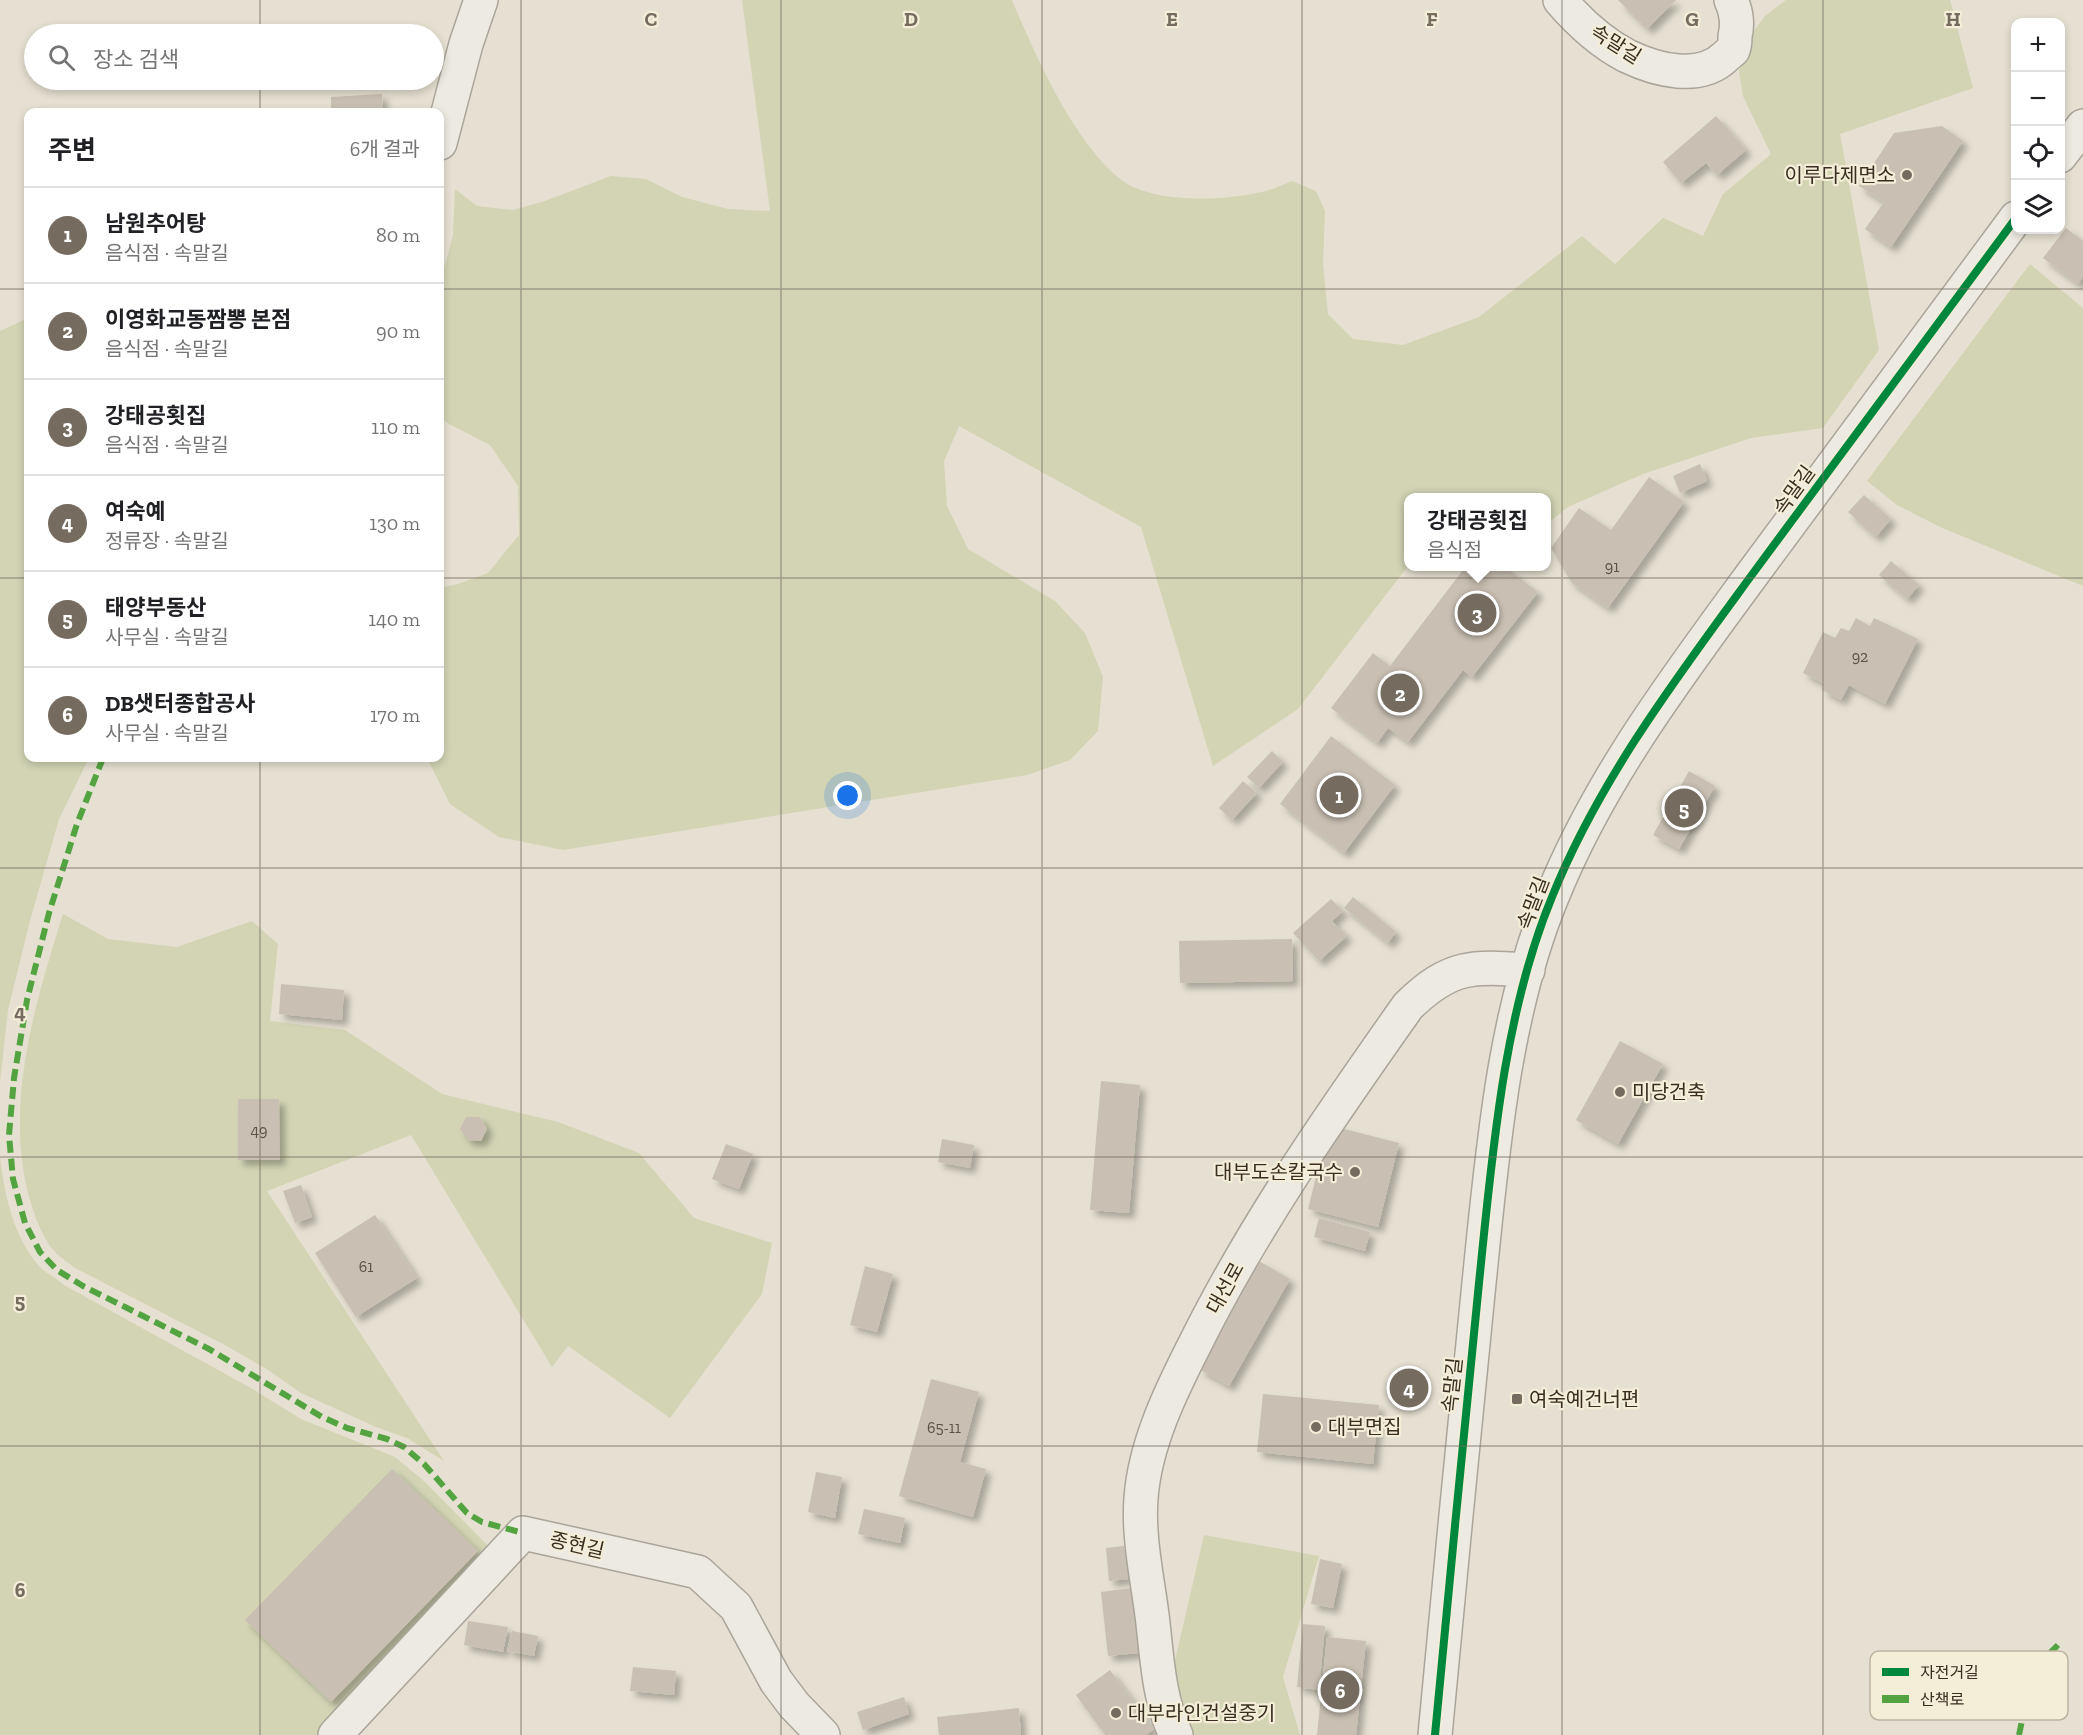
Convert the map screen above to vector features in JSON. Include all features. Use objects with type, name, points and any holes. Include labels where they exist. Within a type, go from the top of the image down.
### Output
[{"type":"street","points":[[444,128],[466,44],[481,0]]},
{"type":"street","name":"속말길","points":[[1560,0],[1580,21],[1626,55],[1677,72],[1702,70],[1720,62],[1733,50],[1737,29],[1735,8],[1731,0]]},
{"type":"street","points":[[2065,151],[2083,126]]},
{"type":"street","name":"속말길","points":[[1435,1735],[1488,1200],[1503,1085],[1532,952],[1552,896],[1578,838],[1644,726],[1705,638],[2011,225]]},
{"type":"street","name":"대선로","points":[[1176,1735],[1160,1686],[1142,1529],[1141,1498],[1155,1433],[1177,1379],[1213,1307],[1268,1213],[1304,1156],[1408,1006],[1443,978],[1461,970],[1485,967],[1528,970]]},
{"type":"street","name":"종현길","points":[[335,1735],[523,1533],[698,1572],[736,1607],[776,1681],[794,1705],[823,1735]]},
{"type":"green space","points":[[742,0],[1012,0],[1044,71],[1071,120],[1103,163],[1120,179],[1150,193],[1188,198],[1246,195],[1270,190],[1292,181],[1316,191],[1325,211],[1323,264],[1328,314],[1353,339],[1403,345],[1479,317],[1582,236],[1615,264],[1663,218],[1703,236],[1723,194],[1771,154],[1743,96],[1739,72],[1744,44],[1765,16],[1786,0],[1950,0],[1973,88],[1840,134],[1879,350],[1823,428],[1751,438],[1643,474],[1568,507],[1551,521],[1551,493],[1404,493],[1404,571],[1298,709],[1213,766],[1141,527],[959,426],[944,461],[947,506],[968,549],[1055,601],[1085,633],[1103,677],[1098,731],[1070,760],[1027,775],[563,850],[499,837],[450,804],[429,762],[444,762],[444,587],[488,573],[519,535],[518,486],[490,445],[444,420],[444,269],[453,235],[455,189],[477,206],[513,210],[545,201],[611,176],[646,179],[682,197],[728,209],[770,211]]},
{"type":"green space","points":[[2030,264],[2083,308],[2083,586],[1940,527],[1897,505],[1867,481]]},
{"type":"green space","points":[[24,320],[24,762],[87,762],[59,819],[31,917],[8,1010],[0,1083],[0,331]]},
{"type":"green space","points":[[63,914],[108,939],[177,947],[252,921],[278,944],[270,1021],[345,1030],[442,1094],[558,1122],[639,1153],[694,1218],[772,1243],[762,1294],[670,1418],[568,1346],[552,1367],[411,1135],[267,1191],[444,1461],[407,1438],[376,1427],[301,1393],[268,1370],[225,1345],[75,1268],[57,1254],[42,1233],[33,1210],[24,1173],[20,1136],[21,1098],[32,1023]]},
{"type":"green space","points":[[0,1156],[7,1199],[16,1227],[29,1253],[44,1271],[64,1285],[249,1387],[301,1419],[395,1457],[425,1482],[492,1550],[319,1735],[0,1735]]},
{"type":"green space","points":[[1204,1535],[1319,1556],[1283,1677],[1300,1735],[1187,1735],[1170,1682]]},
{"type":"building","points":[[1618,0],[1676,0],[1647,29]]},
{"type":"building","points":[[382,94],[383,108],[331,108],[331,97]]},
{"type":"building","points":[[1716,116],[1746,150],[1717,175],[1706,163],[1681,183],[1663,162]]},
{"type":"building","points":[[1942,126],[1963,141],[1891,247],[1865,229],[1884,202],[1859,186],[1894,133]]},
{"type":"building","points":[[2065,229],[2083,241],[2083,277],[2078,284],[2043,258],[2061,234],[2065,234]]},
{"type":"building","points":[[1700,464],[1707,481],[1680,493],[1673,476]]},
{"type":"building","points":[[1649,477],[1684,502],[1608,608],[1572,583],[1551,548],[1579,508],[1611,530]]},
{"type":"building","points":[[1864,495],[1891,519],[1876,537],[1848,512]]},
{"type":"building","points":[[1891,561],[1919,585],[1907,599],[1879,575]]},
{"type":"building","points":[[1462,571],[1511,571],[1538,592],[1472,677],[1463,670],[1408,742],[1388,728],[1377,743],[1331,708],[1373,653],[1390,666]]},
{"type":"building","points":[[1856,618],[1870,626],[1874,618],[1918,639],[1885,704],[1849,685],[1841,700],[1822,690],[1825,684],[1803,673],[1823,632],[1835,638],[1841,628],[1849,631]]},
{"type":"building","points":[[1331,736],[1395,785],[1344,853],[1280,804]]},
{"type":"building","points":[[1272,751],[1283,762],[1259,788],[1247,777]]},
{"type":"building","points":[[1689,771],[1715,786],[1679,849],[1653,835]]},
{"type":"building","points":[[1243,781],[1257,793],[1232,820],[1219,808]]},
{"type":"building","points":[[1353,897],[1396,932],[1388,943],[1344,908]]},
{"type":"building","points":[[1331,899],[1343,911],[1332,921],[1347,936],[1319,961],[1293,933]]},
{"type":"building","points":[[1292,939],[1293,981],[1180,983],[1179,941]]},
{"type":"building","points":[[281,984],[344,990],[342,1020],[279,1014]]},
{"type":"building","points":[[1620,1041],[1663,1064],[1618,1144],[1576,1120]]},
{"type":"building","points":[[1101,1081],[1140,1085],[1129,1213],[1090,1210]]},
{"type":"building","points":[[238,1099],[279,1099],[280,1160],[238,1160]]},
{"type":"building","points":[[466,1117],[480,1117],[487,1129],[481,1141],[468,1140],[460,1129]]},
{"type":"building","points":[[1329,1125],[1399,1143],[1378,1227],[1308,1209]]},
{"type":"building","points":[[942,1139],[974,1145],[970,1168],[938,1162]]},
{"type":"building","points":[[726,1144],[753,1154],[739,1189],[712,1179]]},
{"type":"building","points":[[301,1185],[312,1217],[295,1223],[283,1191]]},
{"type":"building","points":[[375,1215],[417,1278],[356,1317],[315,1253]]},
{"type":"building","points":[[1319,1218],[1370,1232],[1365,1251],[1314,1237]]},
{"type":"building","points":[[1259,1261],[1290,1279],[1229,1386],[1199,1369]]},
{"type":"building","points":[[865,1266],[893,1274],[877,1332],[850,1325]]},
{"type":"building","points":[[931,1379],[979,1392],[960,1462],[986,1469],[973,1517],[899,1496]]},
{"type":"building","points":[[1263,1394],[1379,1405],[1373,1464],[1257,1452]]},
{"type":"building","points":[[392,1469],[478,1551],[331,1702],[245,1620]]},
{"type":"building","points":[[816,1472],[842,1477],[835,1518],[808,1512]]},
{"type":"building","points":[[864,1509],[905,1518],[900,1543],[858,1534]]},
{"type":"building","points":[[1124,1546],[1128,1579],[1109,1581],[1106,1548]]},
{"type":"building","points":[[1320,1559],[1342,1564],[1333,1608],[1311,1604]]},
{"type":"building","points":[[1131,1588],[1138,1653],[1108,1656],[1101,1592]]},
{"type":"building","points":[[468,1621],[508,1627],[503,1652],[464,1645]]},
{"type":"building","points":[[1303,1624],[1325,1626],[1319,1690],[1297,1687]]},
{"type":"building","points":[[512,1631],[538,1636],[534,1656],[507,1651]]},
{"type":"building","points":[[1327,1637],[1366,1641],[1356,1735],[1317,1735]]},
{"type":"building","points":[[633,1667],[676,1671],[674,1695],[630,1691]]},
{"type":"building","points":[[1110,1670],[1154,1729],[1146,1735],[1105,1735],[1076,1695]]},
{"type":"building","points":[[904,1697],[909,1714],[863,1730],[857,1712]]},
{"type":"building","points":[[1019,1708],[1021,1735],[939,1735],[937,1717]]},
{"type":"marked path","points":[[101,762],[77,824],[49,913],[27,1000],[14,1078],[9,1135],[13,1179],[25,1223],[40,1252],[57,1270],[83,1286],[209,1349],[322,1417],[404,1447],[424,1464],[467,1513],[482,1522],[523,1533]]},
{"type":"marked path","points":[[2052,1651],[2058,1645]]},
{"type":"marked path","points":[[2019,1735],[2022,1720]]},
{"type":"cycle path","points":[[1435,1735],[1495,1137],[1502,1087],[1522,989],[1535,942],[1552,897],[1593,812],[1641,730],[1695,652],[2011,225]]},
{"type":"place","name":"이루다제면소","points":[[1907,175]]},
{"type":"place","name":"강태공횟집","points":[[1477,613]]},
{"type":"place","name":"이영화교동짬뽕 본점","points":[[1400,693]]},
{"type":"place","name":"남원추어탕","points":[[1339,795]]},
{"type":"place","name":"태양부동산","points":[[1684,808]]},
{"type":"place","name":"미당건축","points":[[1620,1092]]},
{"type":"place","name":"대부도손칼국수","points":[[1355,1172]]},
{"type":"place","name":"여숙예","points":[[1409,1388]]},
{"type":"place","name":"여숙예건너편","points":[[1517,1399]]},
{"type":"place","name":"대부면집","points":[[1316,1427]]},
{"type":"place","name":"DB샛터종합공사","points":[[1340,1690]]},
{"type":"place","name":"대부라인건설중기","points":[[1116,1713]]}]
